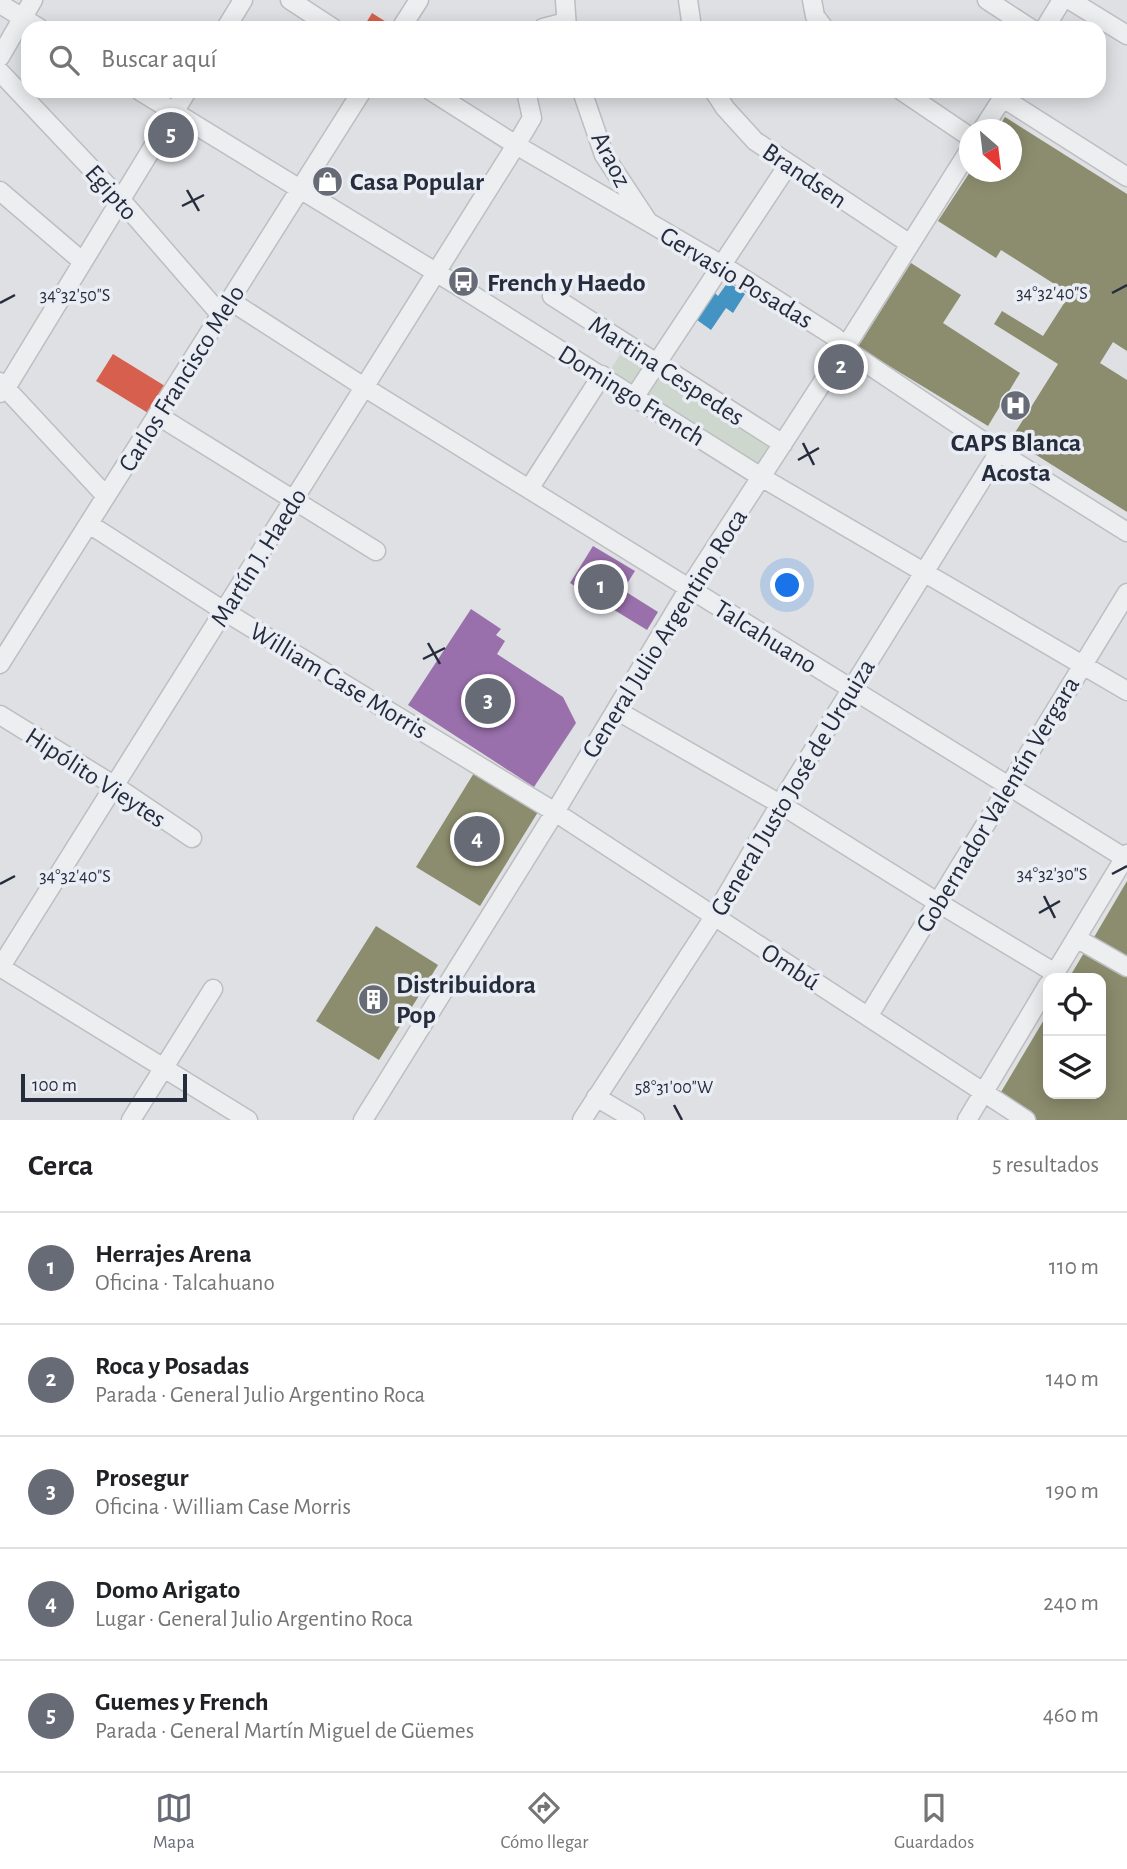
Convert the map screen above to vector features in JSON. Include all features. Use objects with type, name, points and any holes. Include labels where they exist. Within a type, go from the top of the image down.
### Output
[{"type":"street","points":[[21,21],[33,0]]},
{"type":"street","points":[[230,21],[243,0]]},
{"type":"street","points":[[290,0],[322,21]]},
{"type":"street","points":[[406,21],[419,0]]},
{"type":"street","points":[[565,0],[567,21]]},
{"type":"street","points":[[688,0],[691,21]]},
{"type":"street","points":[[812,0],[819,21]]},
{"type":"street","points":[[987,0],[1019,21]]},
{"type":"street","points":[[1049,21],[1062,0]]},
{"type":"street","points":[[1070,0],[1104,21]]},
{"type":"street","points":[[0,4],[28,21]]},
{"type":"street","points":[[0,57],[21,21]]},
{"type":"street","points":[[1106,22],[1127,35]]},
{"type":"street","name":"Egipto","points":[[0,72],[21,94]]},
{"type":"street","name":"Egipto","points":[[25,98],[225,307]]},
{"type":"street","name":"Domingo French","points":[[151,98],[437,272],[761,477],[1127,691]]},
{"type":"street","points":[[106,496],[2,388],[83,262],[183,98]]},
{"type":"street","name":"Carlos Francisco Melo","points":[[0,664],[6,639],[89,524],[358,98]]},
{"type":"street","name":"Gervasio Posadas","points":[[442,98],[516,145],[722,265],[835,337],[854,355],[999,452],[1127,532]]},
{"type":"street","points":[[516,145],[532,118],[528,98]]},
{"type":"street","name":"Araoz","points":[[584,98],[604,155],[649,223]]},
{"type":"street","name":"Brandsen","points":[[719,98],[755,141],[910,244]]},
{"type":"street","points":[[912,98],[959,130]]},
{"type":"street","points":[[989,119],[1003,98]]},
{"type":"street","points":[[1009,98],[1127,177]]},
{"type":"street","name":"Martín J. Haedo","points":[[0,967],[516,145]]},
{"type":"street","points":[[635,396],[788,165]]},
{"type":"street","name":"General Julio Argentino Roca","points":[[363,1120],[555,812],[689,588],[959,166]]},
{"type":"street","points":[[0,191],[83,262]]},
{"type":"street","name":"Martina Cespedes","points":[[552,296],[783,444]]},
{"type":"street","name":"Talcahuano","points":[[225,307],[364,387],[1008,786],[1126,856]]},
{"type":"street","points":[[529,489],[602,375]]},
{"type":"street","points":[[157,415],[376,551]]},
{"type":"street","name":"General Justo José de Urquiza","points":[[582,1120],[714,917],[851,688],[999,452]]},
{"type":"street","name":"William Case Morris","points":[[89,524],[224,611],[555,812]]},
{"type":"street","name":"Gobernador Valentín Vergara","points":[[869,1015],[1127,593]]},
{"type":"street","points":[[616,710],[780,804],[937,902],[1043,973]]},
{"type":"street","name":"Hipólito Vieytes","points":[[0,715],[115,786],[192,838]]},
{"type":"street","name":"Ombú","points":[[555,812],[1026,1120]]},
{"type":"street","points":[[1056,973],[1126,856]]},
{"type":"street","points":[[1076,938],[1127,967]]},
{"type":"street","points":[[0,967],[248,1120]]},
{"type":"street","points":[[131,1120],[213,989]]},
{"type":"street","points":[[967,1120],[1043,994]]},
{"type":"street","points":[[596,1097],[635,1120]]},
{"type":"shaded area","points":[[625,347],[649,362],[636,389],[607,375]]},
{"type":"shaded area","points":[[656,370],[772,445],[759,466],[642,396]]},
{"type":"building: Comercios","points":[[372,13],[385,21],[367,21]]},
{"type":"building: Comercios","name":"Casa Popular","points":[[322,173],[339,184],[334,192],[320,184],[318,178]]},
{"type":"building: Comercios","points":[[113,354],[165,386],[148,413],[96,381]]},
{"type":"building: Oficinas","points":[[593,546],[635,571],[623,590],[658,612],[647,630],[570,583]]},
{"type":"building: Oficinas","points":[[471,609],[501,629],[496,635],[505,641],[497,654],[563,697],[576,723],[534,787],[408,705]]},
{"type":"building: Escuelas","points":[[728,282],[745,294],[733,313],[726,308],[711,330],[697,320],[715,293],[718,296]]},
{"type":"building: Industria","points":[[1022,128],[1127,194],[1127,351],[1113,342],[1100,363],[1127,380],[1127,512],[1011,439],[1058,364],[994,324],[1002,311],[1043,336],[1070,294],[1001,250],[996,258],[938,221],[963,182],[1022,182]]},
{"type":"building: Industria","points":[[911,263],[961,295],[943,323],[1020,373],[988,426],[858,347]]},
{"type":"building: Industria","points":[[474,773],[538,812],[480,906],[416,867]]},
{"type":"building: Industria","points":[[1127,881],[1127,958],[1093,939]]},
{"type":"building: Industria","name":"Distribuidora Pop","points":[[376,926],[438,965],[379,1060],[316,1021]]},
{"type":"building: Industria","points":[[1085,951],[1127,975],[1127,1120],[1036,1120],[998,1097],[1043,1021],[1043,1099],[1106,1099],[1106,973],[1072,973]]},
{"type":"place","name":"Guemes y French","points":[[171,135]]},
{"type":"place","name":"Casa Popular","points":[[327,181]]},
{"type":"place","name":"French y Haedo","points":[[464,282]]},
{"type":"place","name":"Roca y Posadas","points":[[841,367]]},
{"type":"place","name":"CAPS Blanca Acosta","points":[[1016,406]]},
{"type":"place","name":"Herrajes Arena","points":[[601,587]]},
{"type":"place","name":"Prosegur","points":[[488,701]]},
{"type":"place","name":"Domo Arigato","points":[[477,839]]},
{"type":"place","name":"Distribuidora Pop","points":[[373,999]]}]
